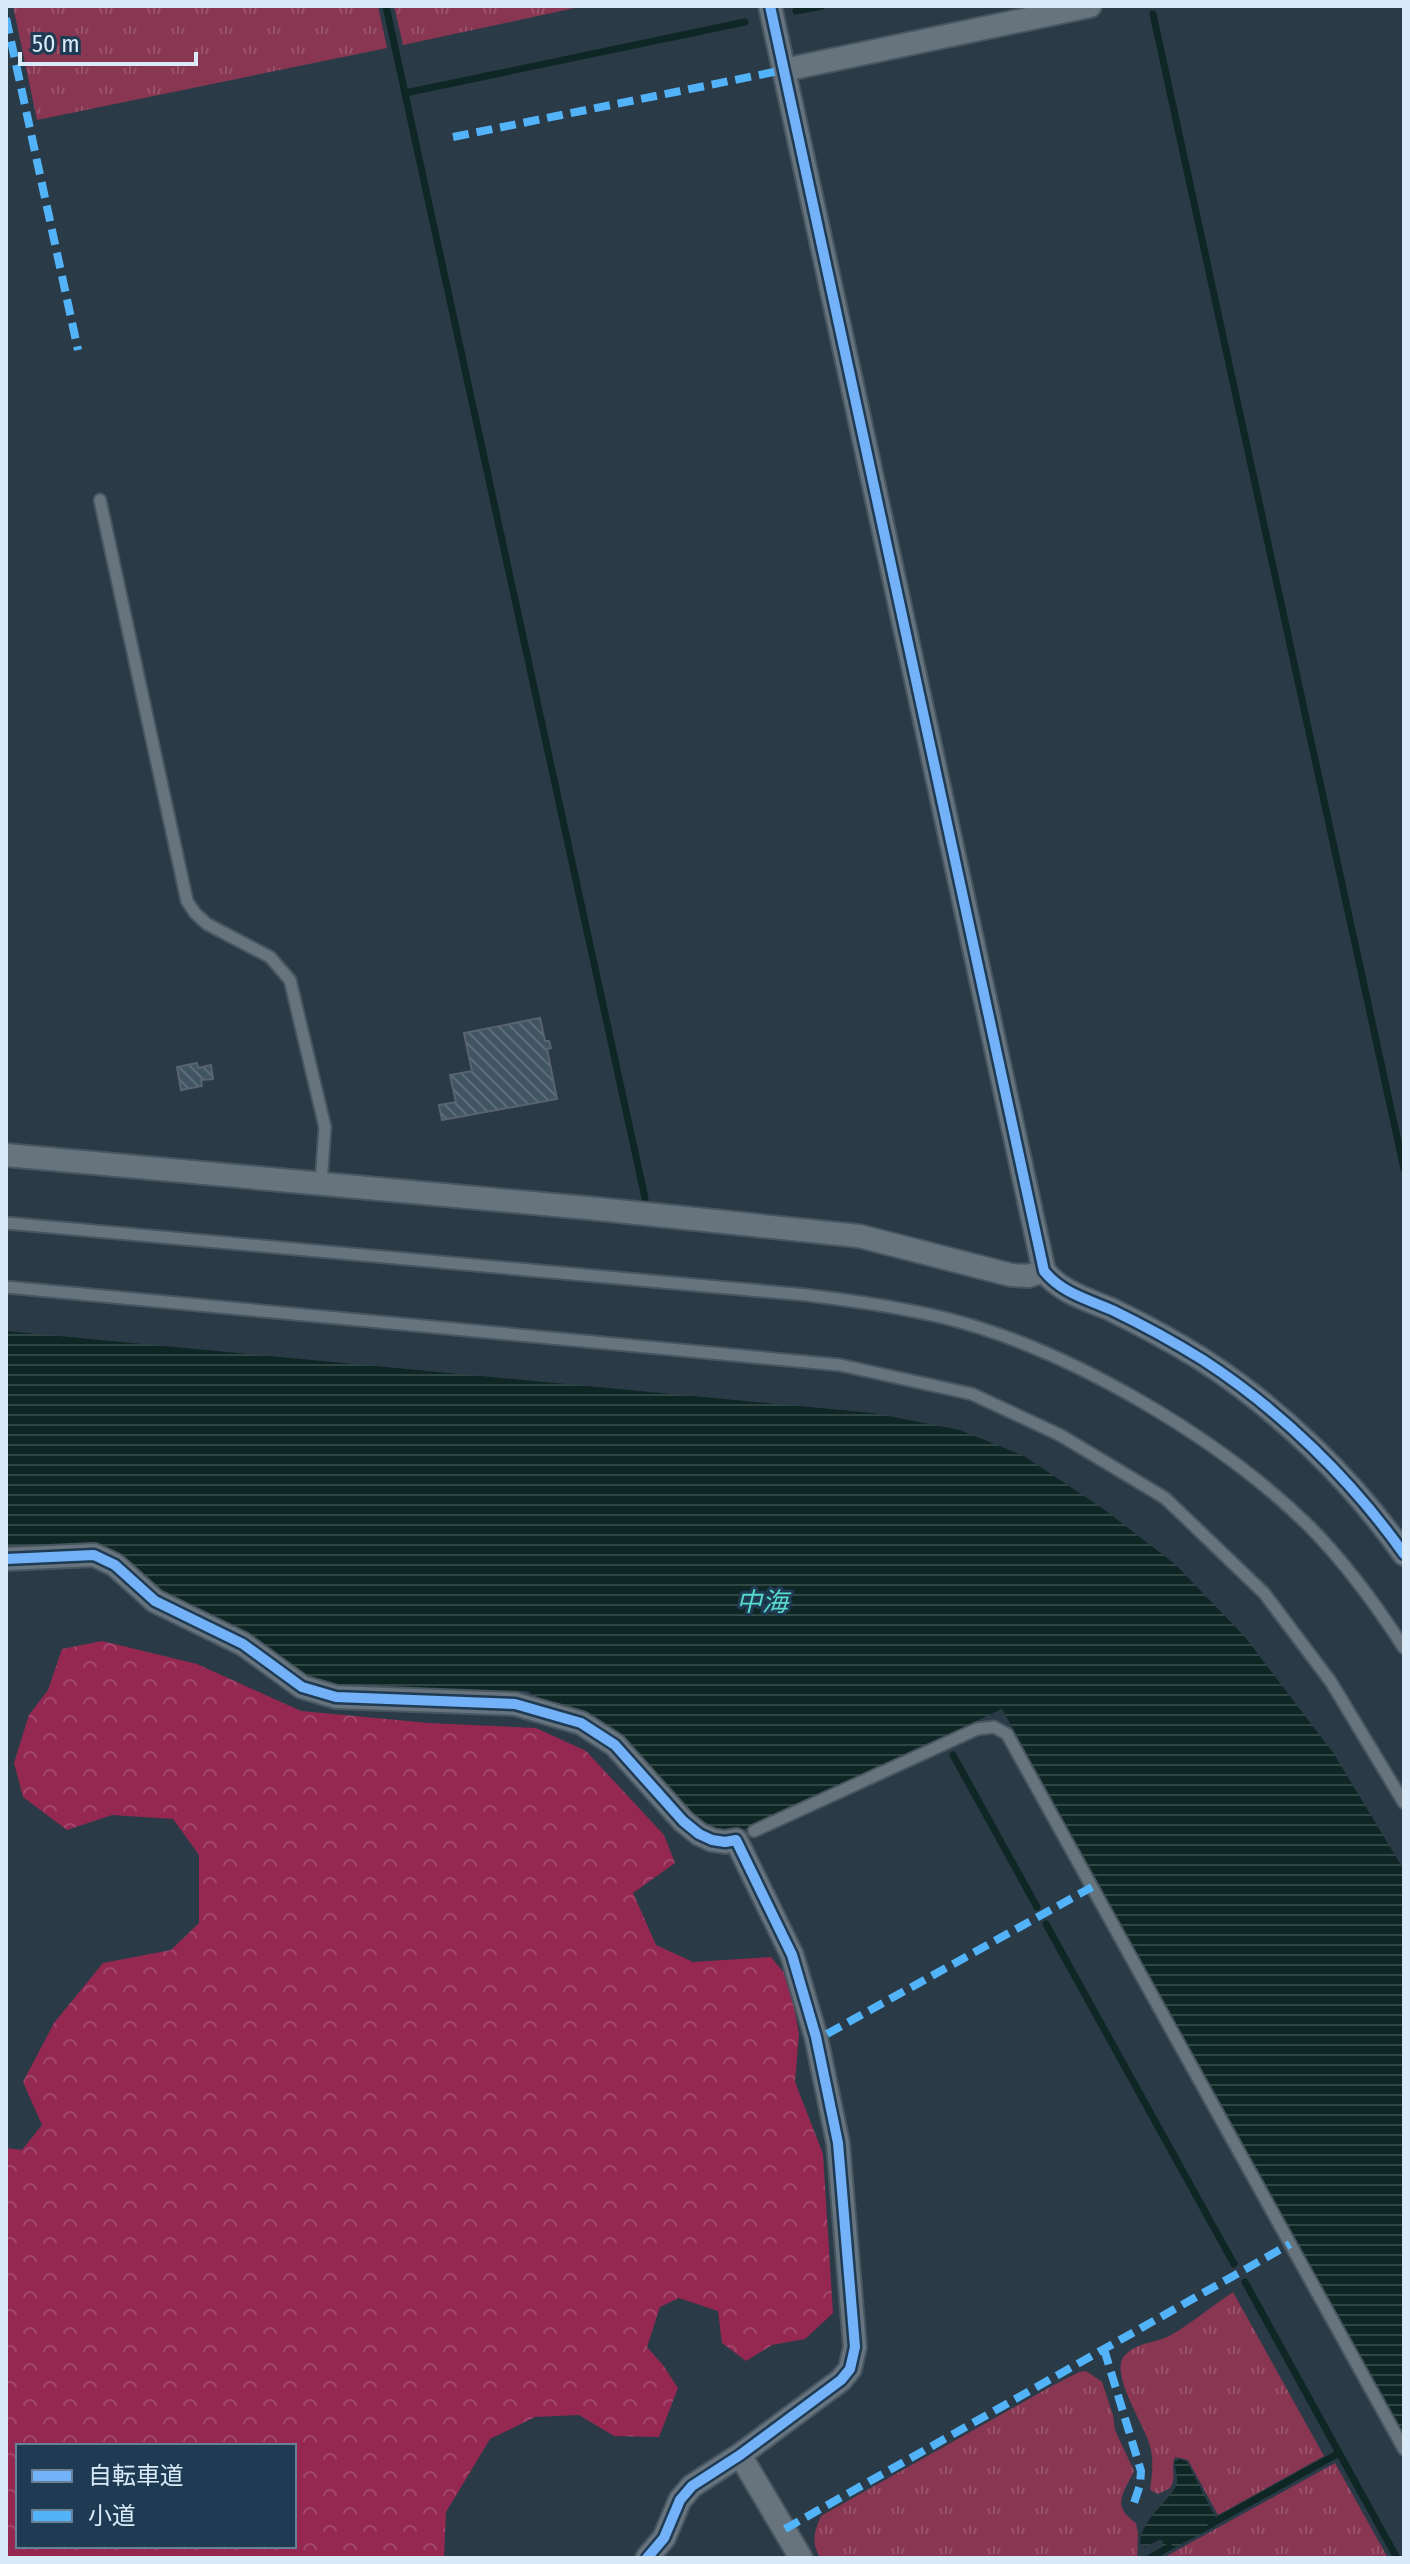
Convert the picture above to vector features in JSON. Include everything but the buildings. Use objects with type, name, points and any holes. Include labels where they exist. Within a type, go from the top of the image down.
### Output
[{"type":"street","points":[[770,6],[1044,1271],[1070,1293],[1150,1330],[1203,1360],[1249,1394],[1310,1446],[1355,1492],[1404,1554]]},
{"type":"street","points":[[784,70],[1090,6]]},
{"type":"street","points":[[6,1155],[859,1236],[1011,1275],[1028,1276],[1044,1271]]},
{"type":"street","points":[[6,1559],[94,1555],[115,1565],[155,1601],[243,1644],[302,1687],[336,1697],[515,1704],[581,1723],[615,1745],[683,1821],[699,1834],[725,1842],[745,1835],[792,1955],[816,2037],[838,2143],[856,2334],[850,2369],[841,2380],[686,2493],[664,2538],[647,2558]]},
{"type":"street","points":[[740,2455],[801,2558]]},
{"type":"lane","points":[[100,500],[187,901],[207,924],[270,957],[290,980],[325,1127],[321,1184]]},
{"type":"lane","points":[[6,1223],[807,1295],[887,1305],[948,1319],[1039,1350],[1105,1382],[1196,1438],[1272,1493],[1312,1529],[1354,1576],[1404,1648]]},
{"type":"lane","points":[[6,1287],[840,1365],[972,1394],[1060,1435],[1165,1498],[1264,1593],[1331,1682],[1404,1803]]},
{"type":"lane","points":[[745,1835],[977,1729],[994,1727],[1007,1734],[1404,2449]]},
{"type":"lane","points":[[1393,1785],[1404,1777]]},
{"type":"green space","points":[[13,6],[378,6],[387,48],[37,120]]},
{"type":"green space","points":[[394,6],[584,6],[403,45]]},
{"type":"green space","points":[[102,1641],[197,1664],[301,1711],[429,1723],[536,1728],[586,1751],[664,1835],[675,1863],[633,1893],[656,1945],[693,1962],[771,1957],[789,1979],[799,2034],[795,2082],[823,2154],[833,2313],[805,2339],[772,2345],[746,2361],[722,2343],[718,2311],[679,2298],[660,2307],[647,2347],[678,2388],[659,2437],[614,2436],[579,2415],[535,2417],[490,2439],[446,2512],[444,2558],[6,2558],[6,2148],[22,2150],[42,2125],[23,2082],[54,2023],[103,1963],[171,1950],[199,1923],[199,1855],[173,1819],[112,1815],[67,1830],[23,1797],[14,1763],[29,1715],[48,1690],[62,1649]]},
{"type":"green space","points":[[1233,2292],[1324,2456],[1218,2515],[1188,2460],[1175,2457],[1170,2488],[1158,2494],[1150,2490],[1151,2451],[1124,2386],[1121,2363],[1130,2351],[1171,2335]]},
{"type":"green space","points":[[1086,2371],[1102,2382],[1115,2430],[1134,2471],[1123,2493],[1121,2505],[1136,2523],[1137,2558],[820,2558],[814,2537],[821,2516],[1050,2387]]},
{"type":"green space","points":[[1335,2463],[1388,2558],[1163,2558]]},
{"type":"water","name":"中海","points":[[6,1331],[873,1413],[960,1430],[1024,1456],[1105,1510],[1175,1564],[1245,1637],[1334,1754],[1404,1870],[1404,2435],[1002,1709],[747,1828],[712,1833],[528,1691],[321,1686],[246,1635],[157,1594],[121,1557],[100,1544],[39,1544],[6,1549]]},
{"type":"water","points":[[1180,2459],[1187,2462],[1219,2524],[1161,2555],[1163,2541],[1145,2547],[1140,2543],[1146,2524],[1175,2488],[1174,2462]]},
{"type":"waterway","points":[[386,6],[645,1198]]},
{"type":"waterway","points":[[796,11],[822,6]]},
{"type":"waterway","points":[[1153,14],[1404,1169]]},
{"type":"waterway","points":[[405,93],[745,22]]},
{"type":"waterway","points":[[953,1755],[1037,1907]]},
{"type":"waterway","points":[[1046,1924],[1234,2264]]},
{"type":"waterway","points":[[1245,2282],[1397,2558]]},
{"type":"waterway","points":[[1211,2524],[1339,2453]]},
{"type":"waterway","points":[[1150,2558],[1169,2547]]},
{"type":"marked path","points":[[6,18],[78,350]]},
{"type":"marked path","points":[[453,137],[784,70]]},
{"type":"marked path","points":[[827,2034],[1092,1887]]},
{"type":"marked path","points":[[785,2529],[1290,2244]]},
{"type":"marked path","points":[[1104,2349],[1141,2471],[1134,2503]]},
{"type":"cycle path","points":[[770,6],[1044,1271],[1067,1290],[1124,1316],[1192,1353],[1259,1401],[1337,1473],[1404,1554]]},
{"type":"cycle path","points":[[6,1559],[94,1555],[115,1565],[155,1601],[243,1644],[302,1687],[336,1697],[515,1704],[581,1723],[615,1745],[683,1821],[699,1834],[712,1840],[736,1840],[792,1955],[816,2037],[838,2143],[855,2347],[850,2369],[841,2380],[740,2455],[692,2486],[680,2500],[664,2538],[647,2558]]}]
